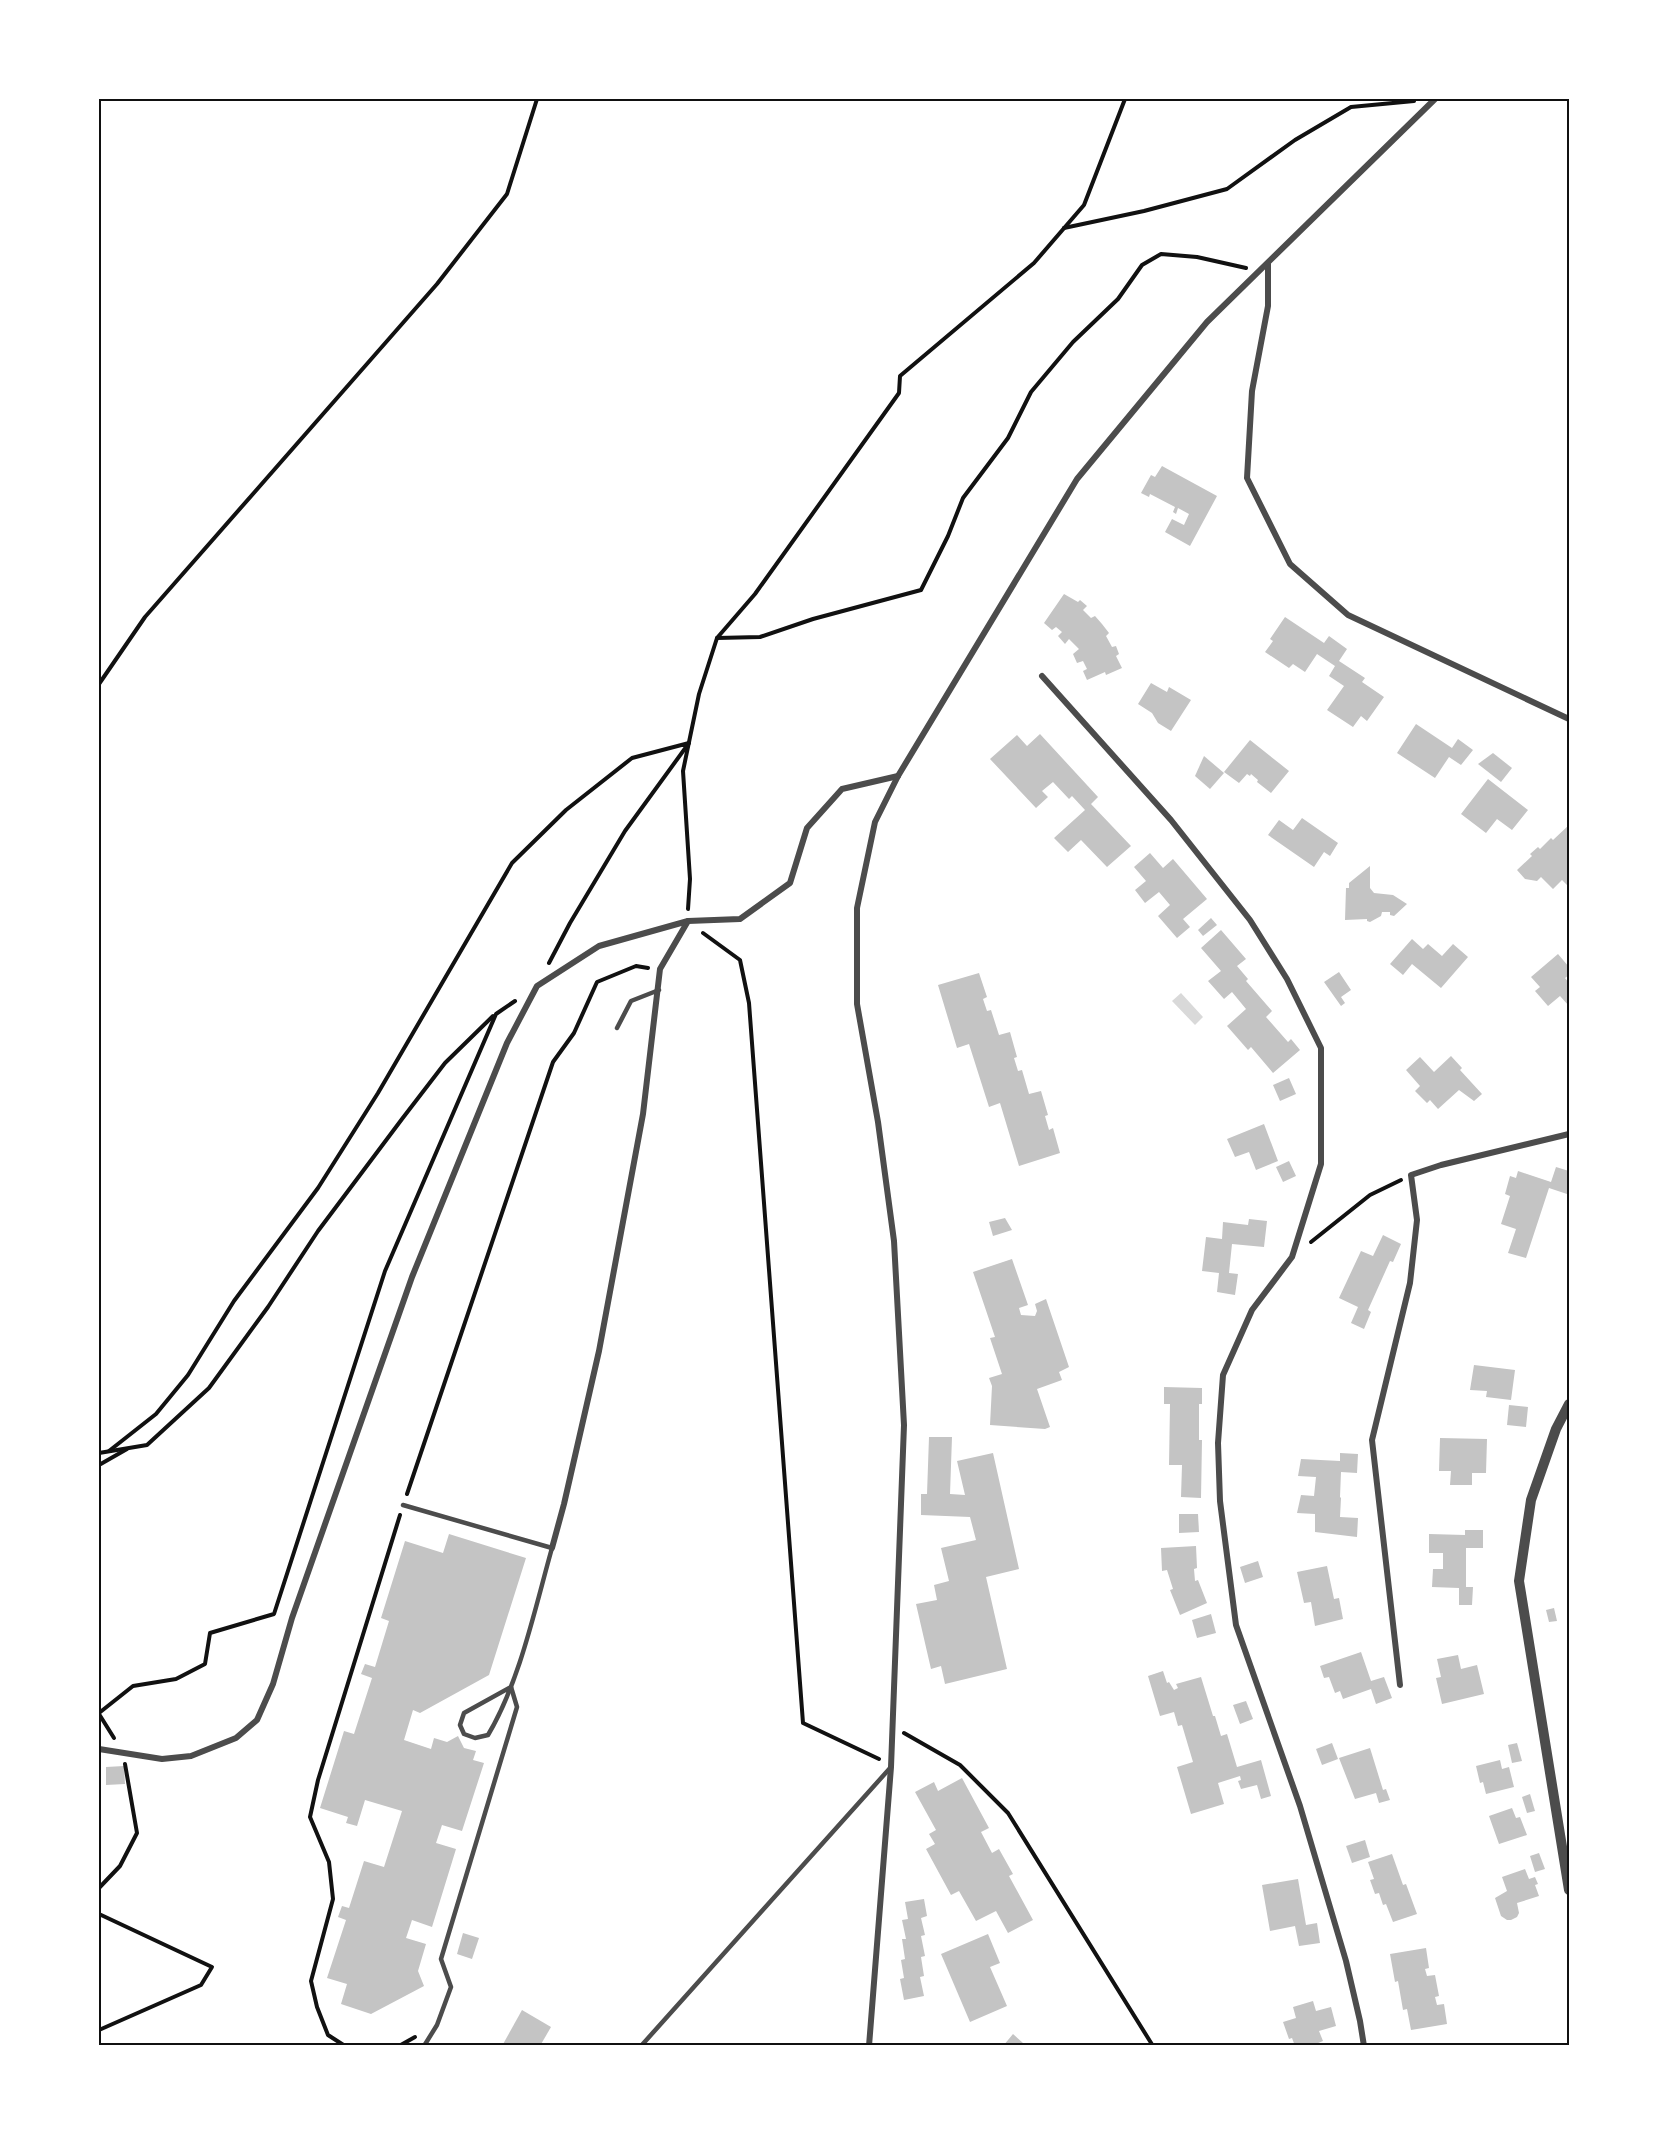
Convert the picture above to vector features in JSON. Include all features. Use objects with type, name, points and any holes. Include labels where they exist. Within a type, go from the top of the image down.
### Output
[{"type":"street","points":[[869,2046],[891,1766],[904,1425],[894,1241],[878,1122],[857,1004],[857,908],[875,822],[898,776],[1077,479],[1207,322],[1434,99]]},
{"type":"street","points":[[1268,264],[1268,306],[1252,391],[1247,478],[1290,564],[1348,615],[1569,719]]},
{"type":"street","points":[[1042,676],[1171,820],[1250,920],[1287,979],[1321,1048],[1321,1164],[1292,1257],[1252,1310],[1223,1375],[1218,1443],[1220,1501],[1236,1624],[1300,1806],[1346,1962],[1364,2046]]},
{"type":"street","points":[[99,1749],[162,1760],[191,1756],[236,1738],[257,1720],[273,1684],[292,1618],[412,1277],[507,1043],[537,986],[599,946],[688,921],[740,919],[790,883],[807,828],[842,789],[898,776]]},
{"type":"street","points":[[552,1548],[599,1351],[643,1114],[660,969],[688,921]]},
{"type":"street","points":[[1400,1685],[1372,1440],[1410,1283],[1417,1220],[1411,1175],[1441,1165],[1569,1134]]},
{"type":"street","points":[[1569,1404],[1556,1429],[1532,1500],[1519,1581],[1569,1890]]},
{"type":"lane","points":[[617,1028],[631,1000],[658,990]]},
{"type":"lane","points":[[403,1505],[552,1548],[511,1687],[502,1713],[489,1735],[475,1738],[464,1734],[459,1725],[464,1713],[511,1687]]},
{"type":"lane","points":[[424,2046],[437,2025],[451,1987],[441,1959],[517,1707],[511,1687]]},
{"type":"lane","points":[[641,2046],[891,1766]]},
{"type":"path","points":[[99,684],[145,617],[437,284],[507,194],[537,99]]},
{"type":"path","points":[[891,1766],[803,1723],[749,1004],[740,960],[688,921],[690,879],[683,771],[699,694],[717,638],[755,594],[898,393],[900,376],[1034,263],[1084,205],[1125,99]]},
{"type":"path","points":[[1064,228],[1144,211],[1227,189],[1295,140],[1351,107],[1434,99]]},
{"type":"path","points":[[717,638],[760,637],[813,619],[921,590],[948,536],[963,498],[1008,438],[1031,392],[1073,342],[1118,299],[1142,265],[1161,254],[1197,257],[1260,271]]},
{"type":"path","points":[[99,1453],[147,1445],[209,1388],[268,1307],[318,1231],[445,1063],[496,1014],[537,986],[570,922],[625,831],[689,743]]},
{"type":"path","points":[[109,1451],[156,1414],[181,1383],[234,1301],[318,1188],[378,1093],[512,863],[566,810],[632,758],[689,743]]},
{"type":"path","points":[[345,2046],[328,2035],[317,2007],[311,1981],[333,1899],[329,1862],[309,1817],[318,1780],[403,1505],[553,1062],[574,1033],[597,982],[636,966],[660,969]]},
{"type":"path","points":[[99,1888],[120,1866],[137,1833],[123,1752],[99,1714],[133,1686],[176,1679],[205,1664],[210,1633],[274,1614],[385,1271],[496,1014]]},
{"type":"path","points":[[1292,1257],[1370,1195],[1411,1175]]},
{"type":"path","points":[[99,1465],[130,1448]]},
{"type":"path","points":[[892,1726],[960,1765],[1008,1813],[1153,2046]]},
{"type":"path","points":[[99,1914],[212,1967],[201,1985],[99,2030]]},
{"type":"shaded area","points":[[1181,993],[1203,1017],[1195,1025],[1172,1001]]},
{"type":"building","points":[[1162,466],[1217,496],[1190,546],[1165,532],[1172,519],[1184,525],[1189,514],[1178,508],[1176,514],[1173,512],[1175,507],[1150,494],[1149,497],[1141,493],[1151,475],[1155,477]]},
{"type":"building","points":[[1064,594],[1078,602],[1080,600],[1087,606],[1083,610],[1091,618],[1095,616],[1102,624],[1109,633],[1106,636],[1112,647],[1116,646],[1119,654],[1116,656],[1122,668],[1087,680],[1083,671],[1087,669],[1083,661],[1077,663],[1073,654],[1079,649],[1069,639],[1065,644],[1058,636],[1062,632],[1056,627],[1052,630],[1044,623]]},
{"type":"building","points":[[1285,617],[1324,643],[1329,636],[1347,649],[1339,661],[1365,678],[1362,682],[1384,697],[1367,721],[1361,716],[1353,727],[1327,710],[1344,686],[1329,676],[1335,666],[1317,654],[1305,672],[1293,664],[1289,668],[1265,652],[1273,641],[1270,639]]},
{"type":"building","points":[[1151,683],[1167,692],[1169,687],[1191,700],[1171,731],[1158,723],[1152,713],[1138,704]]},
{"type":"building","points":[[1416,724],[1452,748],[1458,739],[1473,750],[1461,765],[1449,757],[1435,778],[1397,753]]},
{"type":"building","points":[[1040,734],[1098,797],[1091,804],[1131,846],[1107,867],[1081,840],[1068,852],[1054,838],[1085,810],[1072,796],[1069,799],[1053,782],[1042,791],[1048,797],[1036,808],[990,759],[1017,735],[1027,746]]},
{"type":"building","points":[[1250,740],[1289,771],[1271,793],[1251,774],[1250,776],[1247,774],[1239,783],[1224,772]]},
{"type":"building","points":[[1493,753],[1512,768],[1501,782],[1478,764]]},
{"type":"building","points":[[1204,756],[1224,773],[1210,789],[1195,776]]},
{"type":"building","points":[[1488,779],[1528,810],[1512,830],[1497,819],[1486,833],[1461,814]]},
{"type":"building","points":[[1302,818],[1338,843],[1330,856],[1324,852],[1314,867],[1268,835],[1279,820],[1293,830]]},
{"type":"building","points":[[1569,825],[1569,887],[1562,880],[1553,889],[1541,877],[1537,881],[1525,879],[1517,870],[1532,856],[1530,854],[1538,847],[1540,849],[1551,838],[1553,840]]},
{"type":"building","points":[[1150,853],[1163,868],[1173,859],[1207,899],[1183,919],[1190,927],[1177,938],[1158,916],[1170,905],[1159,892],[1145,903],[1135,890],[1146,881],[1134,867]]},
{"type":"building","points":[[1370,866],[1370,888],[1374,893],[1393,895],[1407,904],[1394,916],[1390,915],[1390,912],[1382,912],[1381,916],[1370,922],[1367,919],[1345,920],[1346,888],[1349,888],[1349,883]]},
{"type":"building","points":[[1211,918],[1217,925],[1203,936],[1198,930]]},
{"type":"building","points":[[1221,930],[1246,959],[1237,966],[1248,979],[1246,981],[1272,1011],[1266,1017],[1288,1042],[1291,1039],[1300,1050],[1273,1073],[1251,1047],[1248,1050],[1227,1026],[1246,1009],[1232,992],[1224,999],[1208,981],[1221,971],[1201,948]]},
{"type":"building","points":[[1412,939],[1423,949],[1428,944],[1442,956],[1453,944],[1468,957],[1441,988],[1412,964],[1403,975],[1390,964]]},
{"type":"building","points":[[1558,954],[1569,967],[1569,975],[1565,978],[1569,983],[1569,1006],[1560,996],[1548,1006],[1535,991],[1540,987],[1531,977]]},
{"type":"building","points":[[1339,972],[1351,990],[1341,997],[1345,1003],[1341,1006],[1324,982]]},
{"type":"building","points":[[979,973],[987,997],[983,999],[987,1011],[991,1010],[999,1035],[1010,1032],[1017,1057],[1014,1058],[1018,1071],[1022,1070],[1029,1094],[1041,1091],[1048,1115],[1045,1116],[1049,1130],[1053,1128],[1060,1153],[1019,1166],[1000,1103],[989,1107],[969,1044],[957,1048],[938,985]]},
{"type":"building","points":[[1451,1056],[1462,1068],[1460,1070],[1482,1094],[1474,1101],[1459,1090],[1438,1109],[1430,1100],[1427,1103],[1415,1091],[1420,1086],[1406,1070],[1420,1057],[1434,1072]]},
{"type":"building","points":[[1289,1078],[1296,1094],[1280,1101],[1273,1085]]},
{"type":"building","points":[[1264,1124],[1278,1161],[1256,1170],[1249,1152],[1235,1157],[1227,1139]]},
{"type":"building","points":[[1289,1161],[1296,1176],[1283,1182],[1276,1167]]},
{"type":"building","points":[[1556,1167],[1569,1171],[1567,1194],[1549,1188],[1526,1258],[1508,1253],[1516,1229],[1501,1224],[1510,1196],[1505,1194],[1510,1176],[1516,1178],[1518,1171],[1551,1182]]},
{"type":"building","points":[[1005,1218],[1012,1230],[993,1236],[989,1222]]},
{"type":"building","points":[[1249,1219],[1267,1221],[1264,1247],[1232,1244],[1229,1273],[1238,1274],[1235,1295],[1217,1292],[1219,1273],[1202,1271],[1206,1237],[1222,1239],[1223,1222],[1248,1225]]},
{"type":"building","points":[[1383,1235],[1401,1244],[1393,1262],[1390,1261],[1368,1310],[1371,1312],[1364,1329],[1351,1323],[1358,1307],[1339,1298],[1361,1251],[1373,1256]]},
{"type":"building","points":[[1012,1259],[1028,1305],[1019,1308],[1021,1315],[1035,1316],[1037,1311],[1035,1304],[1046,1299],[1069,1367],[1059,1372],[1062,1380],[1037,1389],[1050,1427],[1045,1429],[990,1425],[992,1386],[989,1378],[1002,1374],[990,1338],[995,1337],[973,1272]]},
{"type":"building","points":[[1474,1365],[1515,1370],[1511,1400],[1486,1397],[1487,1391],[1470,1390]]},
{"type":"building","points":[[1164,1387],[1202,1388],[1202,1404],[1199,1404],[1199,1440],[1202,1440],[1201,1498],[1181,1497],[1182,1465],[1169,1465],[1170,1404],[1164,1404]]},
{"type":"building","points":[[1509,1405],[1528,1407],[1526,1427],[1507,1425]]},
{"type":"building","points":[[929,1437],[952,1437],[950,1494],[965,1495],[957,1461],[993,1453],[1019,1569],[986,1577],[1007,1669],[945,1684],[941,1666],[931,1669],[916,1604],[937,1600],[934,1585],[949,1581],[941,1548],[976,1540],[970,1517],[921,1515],[921,1494],[927,1494]]},
{"type":"building","points":[[1440,1438],[1487,1439],[1486,1473],[1472,1473],[1472,1485],[1450,1485],[1451,1471],[1439,1471]]},
{"type":"building","points":[[1340,1453],[1358,1454],[1357,1473],[1341,1472],[1340,1497],[1340,1517],[1358,1518],[1357,1537],[1315,1532],[1315,1514],[1297,1513],[1301,1495],[1314,1496],[1316,1477],[1298,1476],[1301,1459],[1340,1461]]},
{"type":"building","points":[[1179,1514],[1198,1514],[1199,1532],[1179,1533]]},
{"type":"building","points":[[1465,1530],[1483,1530],[1483,1548],[1466,1548],[1466,1587],[1473,1587],[1472,1605],[1459,1605],[1459,1588],[1432,1587],[1433,1569],[1443,1569],[1443,1553],[1429,1553],[1429,1534],[1465,1535]]},
{"type":"building","points":[[449,1534],[526,1558],[489,1675],[420,1713],[413,1710],[404,1740],[431,1749],[434,1738],[447,1742],[458,1736],[464,1748],[476,1751],[473,1760],[484,1763],[462,1831],[442,1825],[436,1843],[456,1849],[432,1927],[412,1920],[406,1938],[426,1944],[418,1971],[424,1986],[371,2014],[341,2004],[347,1984],[327,1978],[346,1920],[338,1917],[342,1906],[349,1908],[364,1861],[384,1867],[402,1811],[365,1800],[357,1826],[346,1823],[348,1817],[320,1808],[344,1731],[354,1734],[372,1678],[361,1674],[365,1664],[375,1667],[389,1621],[381,1618],[405,1541],[443,1553]]},
{"type":"building","points":[[1196,1546],[1195,1581],[1198,1580],[1207,1603],[1180,1615],[1170,1590],[1173,1589],[1167,1570],[1162,1571],[1161,1548]]},
{"type":"building","points":[[1258,1561],[1263,1577],[1245,1583],[1240,1567]]},
{"type":"building","points":[[1327,1566],[1334,1599],[1339,1598],[1343,1619],[1315,1626],[1311,1602],[1304,1603],[1297,1572]]},
{"type":"building","points":[[1554,1608],[1557,1621],[1549,1622],[1546,1610]]},
{"type":"building","points":[[1211,1614],[1216,1633],[1197,1638],[1192,1620]]},
{"type":"building","points":[[1361,1652],[1371,1681],[1384,1677],[1392,1698],[1376,1704],[1371,1689],[1343,1699],[1340,1691],[1335,1693],[1329,1677],[1324,1678],[1320,1666]]},
{"type":"building","points":[[1458,1655],[1461,1669],[1477,1665],[1484,1694],[1442,1704],[1436,1678],[1441,1677],[1437,1659]]},
{"type":"building","points":[[1163,1671],[1167,1683],[1169,1682],[1174,1690],[1178,1688],[1176,1684],[1201,1677],[1221,1736],[1227,1734],[1237,1767],[1261,1760],[1271,1796],[1261,1799],[1257,1785],[1241,1789],[1238,1781],[1241,1780],[1240,1776],[1218,1783],[1224,1804],[1191,1814],[1177,1767],[1193,1762],[1182,1725],[1178,1726],[1174,1712],[1160,1716],[1148,1676]]},
{"type":"building","points":[[1246,1701],[1253,1719],[1240,1724],[1233,1705]]},
{"type":"building","points":[[1332,1743],[1338,1759],[1322,1765],[1316,1749]]},
{"type":"building","points":[[1517,1743],[1522,1761],[1512,1763],[1508,1745]]},
{"type":"building","points":[[1370,1748],[1383,1790],[1386,1789],[1390,1800],[1379,1803],[1376,1793],[1355,1799],[1339,1758]]},
{"type":"building","points":[[1500,1760],[1502,1769],[1509,1767],[1514,1787],[1486,1794],[1483,1782],[1480,1783],[1476,1766]]},
{"type":"building","points":[[124,1766],[125,1784],[106,1785],[106,1767]]},
{"type":"building","points":[[962,1778],[989,1828],[981,1832],[992,1853],[999,1849],[1013,1874],[1009,1876],[1033,1920],[1008,1933],[996,1911],[976,1921],[959,1891],[951,1895],[926,1849],[935,1844],[929,1834],[936,1830],[915,1792],[934,1782],[938,1791]]},
{"type":"building","points":[[1530,1794],[1535,1811],[1527,1813],[1522,1797]]},
{"type":"building","points":[[1512,1808],[1516,1818],[1520,1817],[1527,1835],[1499,1844],[1489,1816]]},
{"type":"building","points":[[1365,1840],[1370,1857],[1352,1863],[1346,1846]]},
{"type":"building","points":[[1539,1853],[1545,1869],[1535,1872],[1530,1856]]},
{"type":"building","points":[[1392,1854],[1417,1914],[1393,1922],[1379,1893],[1375,1894],[1370,1880],[1374,1879],[1368,1862]]},
{"type":"building","points":[[1525,1869],[1529,1879],[1535,1877],[1539,1896],[1517,1903],[1519,1913],[1517,1917],[1507,1920],[1501,1916],[1495,1898],[1507,1891],[1502,1877]]},
{"type":"building","points":[[1298,1879],[1306,1925],[1317,1923],[1320,1943],[1299,1946],[1295,1926],[1270,1931],[1262,1885]]},
{"type":"building","points":[[924,1899],[927,1916],[921,1918],[925,1935],[921,1936],[925,1956],[921,1957],[924,1976],[920,1977],[924,1996],[904,2000],[900,1979],[904,1978],[901,1960],[905,1959],[902,1939],[906,1939],[902,1920],[908,1919],[905,1902]]},
{"type":"building","points":[[463,1933],[479,1938],[472,1959],[457,1954]]},
{"type":"building","points":[[988,1934],[1000,1963],[990,1967],[1007,2006],[970,2022],[941,1954]]},
{"type":"building","points":[[1426,1948],[1429,1968],[1425,1969],[1427,1976],[1435,1975],[1439,1996],[1435,1997],[1437,2005],[1444,2004],[1447,2024],[1411,2030],[1407,2009],[1403,2010],[1398,1981],[1395,1982],[1390,1954]]},
{"type":"building","points":[[1313,2001],[1316,2011],[1331,2007],[1336,2026],[1319,2031],[1323,2041],[1311,2046],[1295,2046],[1292,2038],[1289,2039],[1283,2022],[1296,2018],[1293,2007]]},
{"type":"building","points":[[522,2010],[551,2027],[540,2046],[502,2046]]},
{"type":"building","points":[[1013,2034],[1023,2043],[1027,2046],[1003,2046]]}]
